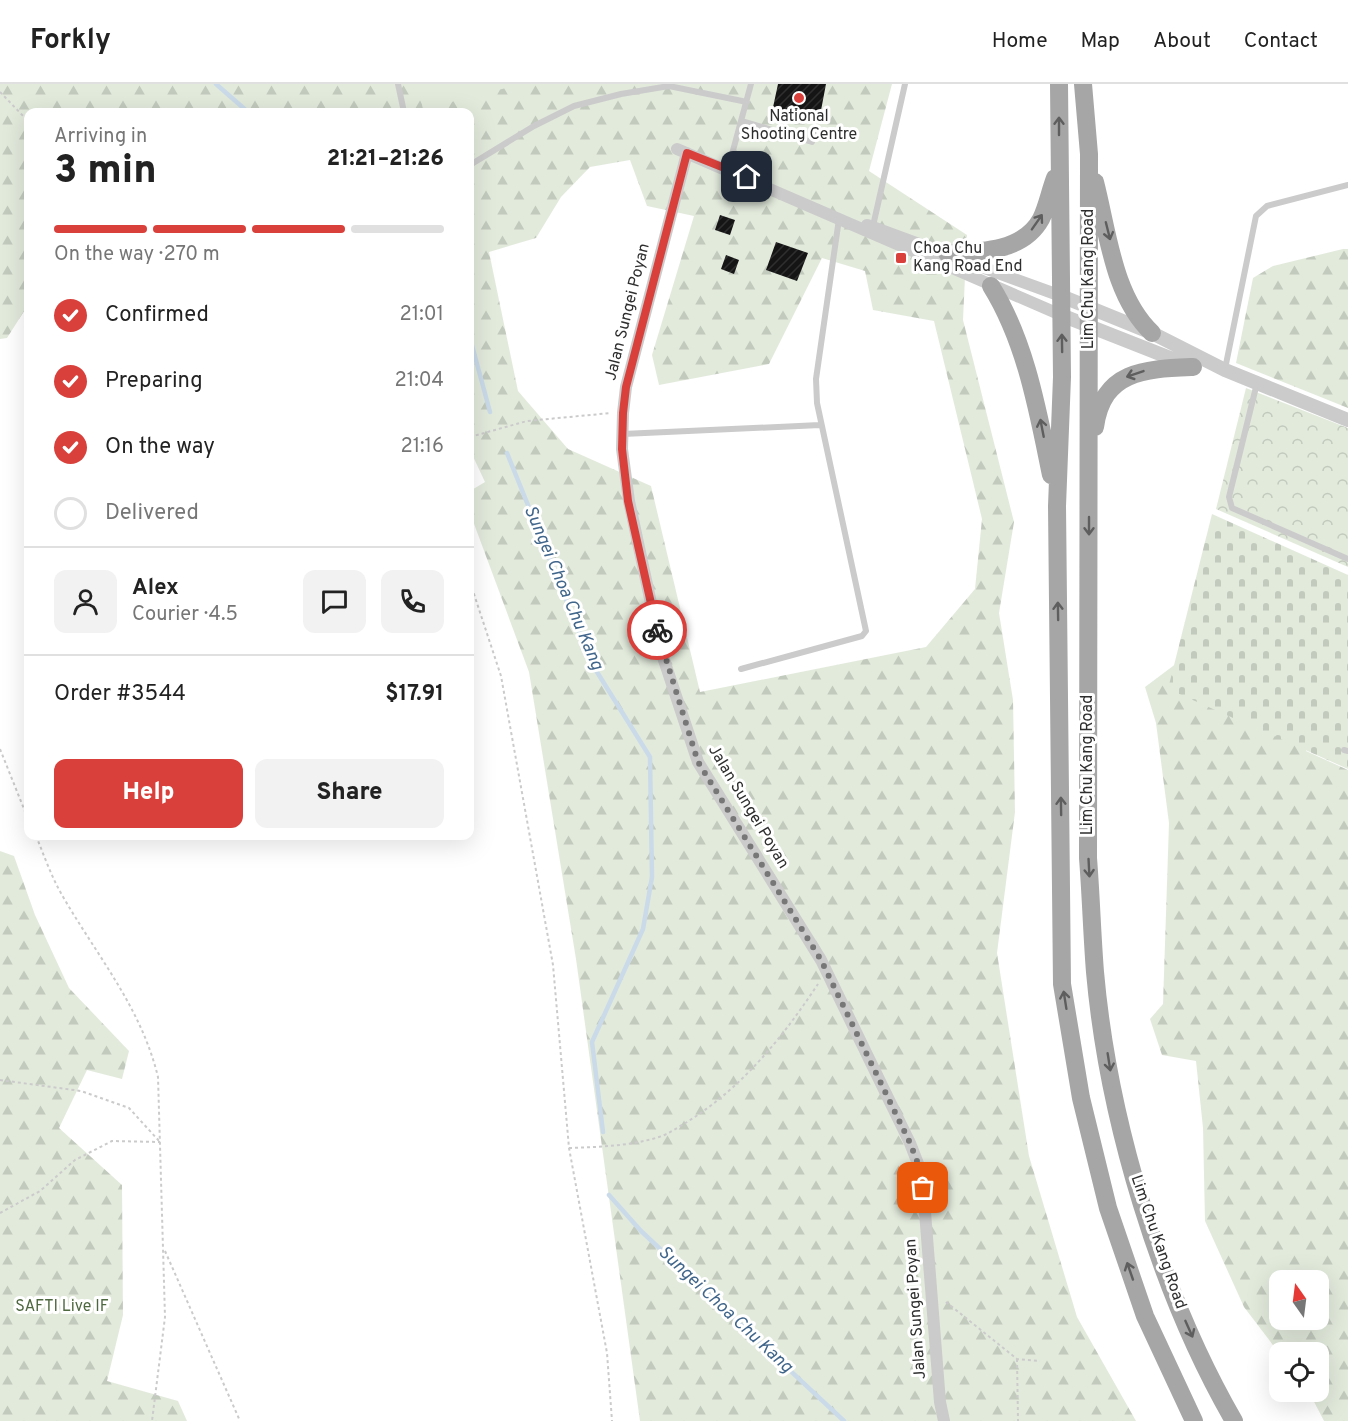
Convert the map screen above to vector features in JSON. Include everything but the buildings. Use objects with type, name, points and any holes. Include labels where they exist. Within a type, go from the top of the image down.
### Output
[{"type":"main road","name":"Lim Chu Kang Road","points":[[1059,84],[1062,377],[1057,506],[1062,984],[1081,1098],[1108,1209],[1145,1316],[1194,1421]]},
{"type":"main road","name":"Lim Chu Kang Road","points":[[1083,84],[1089,154],[1088,858],[1095,974],[1114,1091],[1140,1195],[1176,1298],[1214,1386],[1234,1421]]},
{"type":"main road","points":[[1089,154],[1118,275],[1131,308],[1152,333]]},
{"type":"main road","points":[[947,253],[984,252],[1021,240],[1040,220],[1059,167]]},
{"type":"main road","points":[[991,286],[1011,323],[1033,394],[1057,506]]},
{"type":"main road","points":[[1089,468],[1097,414],[1108,391],[1120,380],[1136,373],[1155,369],[1193,367]]},
{"type":"street","name":"Jalan Sungei Poyan","points":[[728,169],[682,151],[626,387],[622,434],[628,501],[660,644],[698,762],[826,971],[910,1143],[922,1174],[930,1290],[940,1402],[944,1421]]},
{"type":"street","points":[[728,169],[1061,315],[1193,367],[1225,370]]},
{"type":"street","points":[[839,218],[873,226],[1089,307],[1152,333],[1225,370],[1348,420]]},
{"type":"lane","points":[[398,84],[404,108]]},
{"type":"lane","points":[[728,169],[751,84]]},
{"type":"lane","points":[[873,226],[905,84]]},
{"type":"lane","points":[[474,163],[534,126],[574,106],[621,94],[669,87],[747,102]]},
{"type":"lane","points":[[742,121],[812,142]]},
{"type":"lane","points":[[1225,370],[1256,216],[1267,207],[1348,184]]},
{"type":"lane","points":[[741,669],[862,636],[866,631],[820,425],[816,379],[839,218]]},
{"type":"lane","points":[[1257,383],[1229,497],[1232,508],[1348,559]]},
{"type":"lane","points":[[622,434],[820,425]]},
{"type":"path","points":[[0,92],[24,117]]},
{"type":"path","points":[[474,436],[527,422],[623,413]]},
{"type":"path","points":[[474,594],[501,676],[553,965],[569,1148],[607,1353],[612,1421]]},
{"type":"path","points":[[0,749],[24,809]]},
{"type":"path","points":[[38,840],[61,893],[129,1002],[150,1044],[158,1077],[165,1317],[152,1421]]},
{"type":"path","points":[[569,1148],[631,1145],[663,1136],[706,1110],[762,1060],[786,1031],[826,971]]},
{"type":"path","points":[[0,1080],[81,1091],[129,1107],[160,1142]]},
{"type":"path","points":[[0,1213],[40,1191],[75,1160],[112,1141],[160,1142]]},
{"type":"path","points":[[164,1248],[240,1421]]},
{"type":"path","points":[[930,1290],[1017,1359],[1040,1361]]},
{"type":"path","points":[[1017,1359],[1018,1421]]},
{"type":"green space","points":[[0,84],[892,84],[869,171],[967,235],[963,320],[1014,522],[999,613],[1013,700],[1015,812],[997,953],[1029,1156],[1077,1317],[1136,1421],[640,1421],[576,959],[529,672],[474,524],[474,489],[485,482],[474,459],[474,108],[24,108],[24,311],[7,338],[0,339]],"holes":[[[630,160],[647,206],[694,216],[652,355],[659,385],[769,364],[822,258],[865,271],[873,310],[934,321],[982,519],[975,589],[926,647],[700,692],[651,486],[568,449],[518,391],[489,252],[536,238],[561,197],[590,167]]]},
{"type":"green space","points":[[417,84],[522,84],[427,108],[423,108]]},
{"type":"green space","points":[[1348,249],[1348,408],[1236,363],[1253,278],[1273,266]]},
{"type":"green space","points":[[1246,388],[1348,428],[1348,567],[1216,509]]},
{"type":"green space","points":[[1212,514],[1348,575],[1348,769],[1168,689]]},
{"type":"green space","points":[[1323,648],[1306,751],[1348,770],[1348,1421],[1324,1421],[1314,1402],[1329,1402],[1329,1342],[1271,1342],[1244,1307],[1205,1221],[1203,1128],[1196,1061],[1162,1055],[1150,1019],[1163,1004],[1169,823],[1156,723],[1145,687],[1181,660]]},
{"type":"green space","name":"SAFTI Live IF","points":[[0,851],[14,856],[35,915],[69,988],[129,1051],[122,1079],[87,1070],[59,1128],[122,1185],[123,1315],[107,1381],[178,1401],[187,1421],[0,1421]]},
{"type":"waterway","name":"Sungei Choa Chu Kang","points":[[216,84],[243,108]]},
{"type":"waterway","name":"Sungei Choa Chu Kang","points":[[474,353],[490,412]]},
{"type":"waterway","name":"Sungei Choa Chu Kang","points":[[507,453],[592,664],[650,757],[652,877],[643,929],[592,1042],[603,1132]]},
{"type":"waterway","name":"Sungei Choa Chu Kang","points":[[609,1195],[641,1231],[844,1421]]},
{"type":"way so far","points":[[657,630],[698,762],[821,960],[910,1143],[922,1174],[923,1188]]},
{"type":"place","name":"National Shooting Centre","points":[[799,98]]},
{"type":"place","name":"Choa Chu Kang Road End","points":[[901,258]]},
{"type":"route","points":[[657,630],[628,501],[622,449],[626,387],[676,186],[687,153],[747,177]]}]
